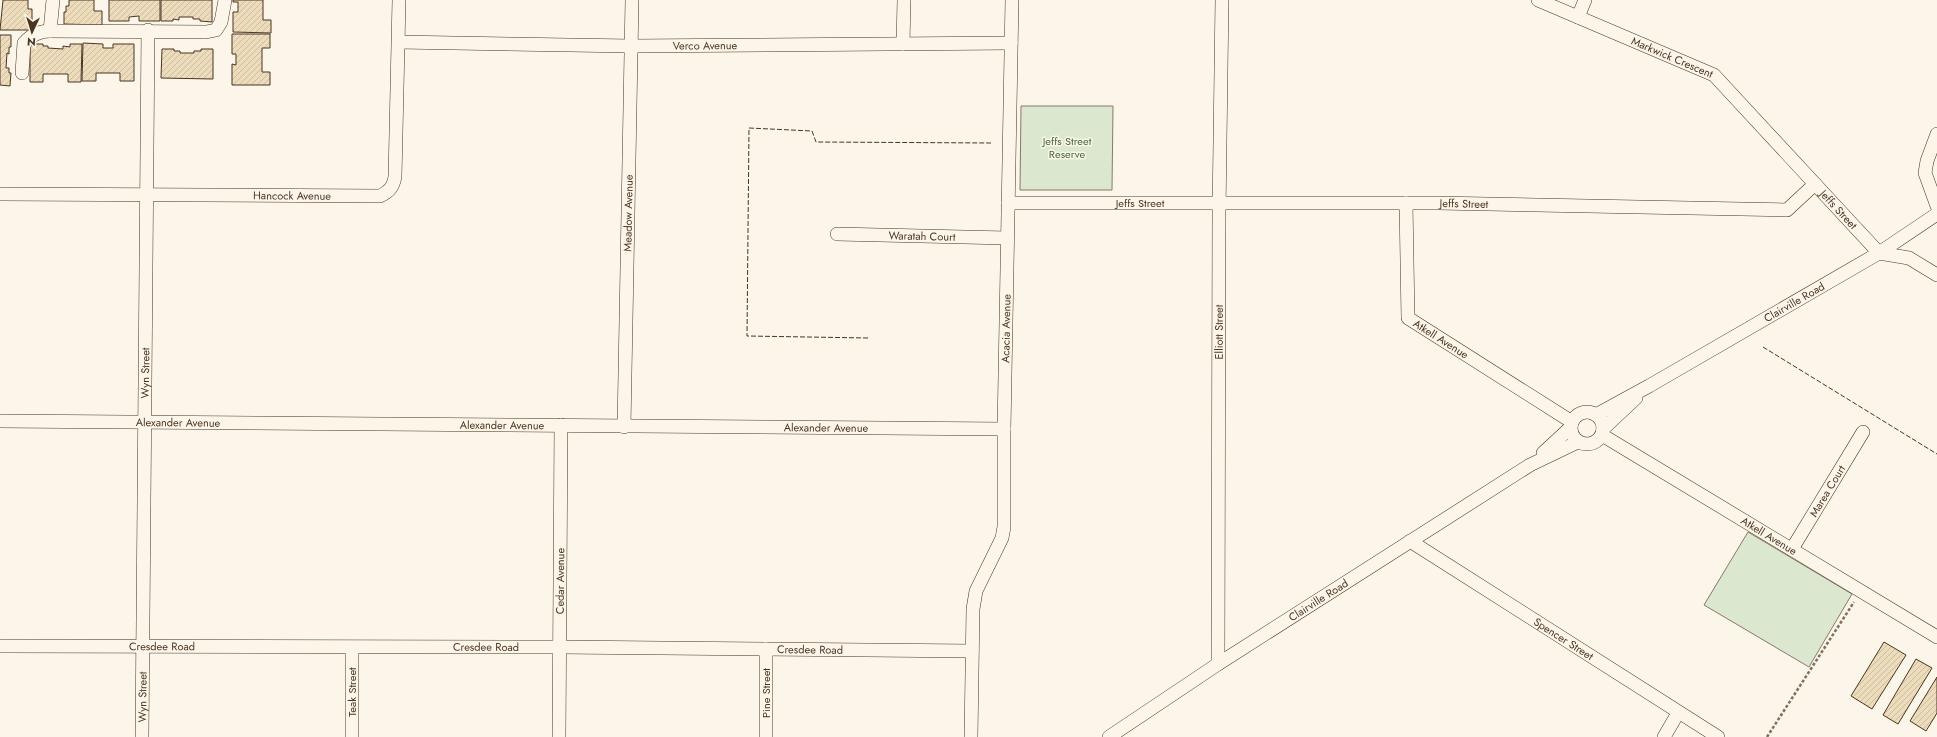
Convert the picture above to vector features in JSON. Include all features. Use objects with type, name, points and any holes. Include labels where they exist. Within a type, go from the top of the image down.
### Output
[{"type":"street","points":[[50,30],[53,0]]},
{"type":"street","points":[[22,73],[24,43],[30,37],[50,30],[148,30],[206,32],[216,30],[221,22],[225,0]]},
{"type":"street","name":"Hancock Avenue","points":[[0,194],[380,196],[389,191],[394,184],[395,176],[399,0]]},
{"type":"street","name":"Meadow Avenue","points":[[624,427],[632,0]]},
{"type":"street","points":[[903,44],[904,0]]},
{"type":"street","name":"Acacia Avenue","points":[[971,737],[973,609],[976,591],[1002,538],[1004,527],[1004,429],[1012,0]]},
{"type":"street","name":"Elliott Street","points":[[1218,664],[1219,203],[1222,0]]},
{"type":"street","name":"Markwick Crescent","points":[[1538,0],[1714,75],[1815,184]]},
{"type":"street","points":[[1578,16],[1586,0]]},
{"type":"street","name":"Wyn Street","points":[[142,737],[148,30]]},
{"type":"street","name":"Verco Avenue","points":[[399,42],[632,46],[1010,43]]},
{"type":"street","points":[[1937,134],[1927,161],[1925,173],[1937,206]]},
{"type":"street","name":"Jeffs Street","points":[[1008,203],[1406,203],[1787,210],[1815,184],[1879,253]]},
{"type":"street","name":"Atkell Avenue","points":[[1406,203],[1408,318],[1571,425]]},
{"type":"street","name":"Clairville Road","points":[[1596,414],[1649,386],[1879,253],[1937,214]]},
{"type":"street","name":"Waratah Court","points":[[837,234],[1007,238]]},
{"type":"street","points":[[1879,253],[1909,258],[1937,275]]},
{"type":"street","name":"Clairville Road","points":[[1602,432],[1649,386]]},
{"type":"street","points":[[1586,412],[1596,414],[1602,424],[1602,432],[1594,442],[1589,444],[1578,442],[1574,438],[1571,425],[1580,413],[1586,412]]},
{"type":"street","name":"Alexander Avenue","points":[[0,421],[1004,429]]},
{"type":"street","name":"Cedar Avenue","points":[[559,737],[561,425]]},
{"type":"street","name":"Clairville Road","points":[[1530,466],[1571,425]]},
{"type":"street","name":"Atkell Avenue","points":[[1602,432],[1937,637]]},
{"type":"street","name":"Marea Court","points":[[1792,549],[1863,432]]},
{"type":"street","name":"Clairville Road","points":[[1109,737],[1218,664],[1410,541],[1530,466],[1578,442]]},
{"type":"street","name":"Spencer Street","points":[[1410,541],[1678,713],[1718,737]]},
{"type":"street","name":"Cresdee Road","points":[[0,646],[352,648],[560,647],[972,651]]},
{"type":"street","name":"Teak Street","points":[[352,648],[352,737]]},
{"type":"street","name":"Pine Street","points":[[766,649],[766,737]]},
{"type":"street","points":[[1664,737],[1678,713]]},
{"type":"path","points":[[1767,737],[1861,591]]},
{"type":"green space","name":"Jeffs Street Reserve","points":[[1021,106],[1113,106],[1112,190],[1020,190]]},
{"type":"green space","points":[[1748,532],[1852,594],[1809,667],[1704,605]]},
{"type":"building","points":[[3,0],[28,0],[28,9],[32,9],[32,30],[0,30]]},
{"type":"building","points":[[69,0],[94,0],[94,11],[102,11],[102,25],[64,24],[64,12],[66,12],[66,6],[69,6]]},
{"type":"building","points":[[109,0],[160,0],[160,21],[139,21],[139,16],[129,17],[129,21],[109,21]]},
{"type":"building","points":[[161,0],[212,0],[212,22],[200,21],[200,19],[193,19],[193,17],[179,17],[179,20],[173,19],[173,21],[161,21]]},
{"type":"building","points":[[233,0],[263,0],[263,20],[271,20],[271,33],[233,32],[233,12],[238,12],[238,2],[233,2]]},
{"type":"building","points":[[232,34],[270,34],[270,48],[262,48],[262,72],[270,72],[270,85],[232,85],[232,64],[236,65],[236,54],[232,54]]},
{"type":"building","points":[[0,35],[11,35],[11,47],[9,47],[9,54],[7,53],[6,68],[9,68],[9,73],[11,73],[10,86],[0,85]]},
{"type":"building","points":[[83,43],[103,44],[103,48],[113,48],[113,44],[134,44],[134,81],[120,81],[120,73],[96,73],[96,81],[82,81]]},
{"type":"building","points":[[30,44],[43,44],[43,46],[48,46],[48,48],[63,49],[63,46],[70,47],[70,44],[82,44],[81,82],[68,82],[68,74],[43,74],[43,82],[30,82]]},
{"type":"building","points":[[162,49],[174,49],[174,51],[180,51],[180,53],[194,53],[194,51],[201,51],[201,49],[213,49],[213,79],[161,78]]},
{"type":"building","points":[[1884,642],[1906,655],[1872,709],[1851,696]]},
{"type":"building","points":[[1916,659],[1932,668],[1898,724],[1883,715]]},
{"type":"building","points":[[1937,677],[1937,713],[1926,731],[1910,721]]},
{"type":"fence","points":[[868,338],[747,336],[749,128],[812,131],[816,142],[991,143]]},
{"type":"fence","points":[[1763,347],[1937,454]]}]
